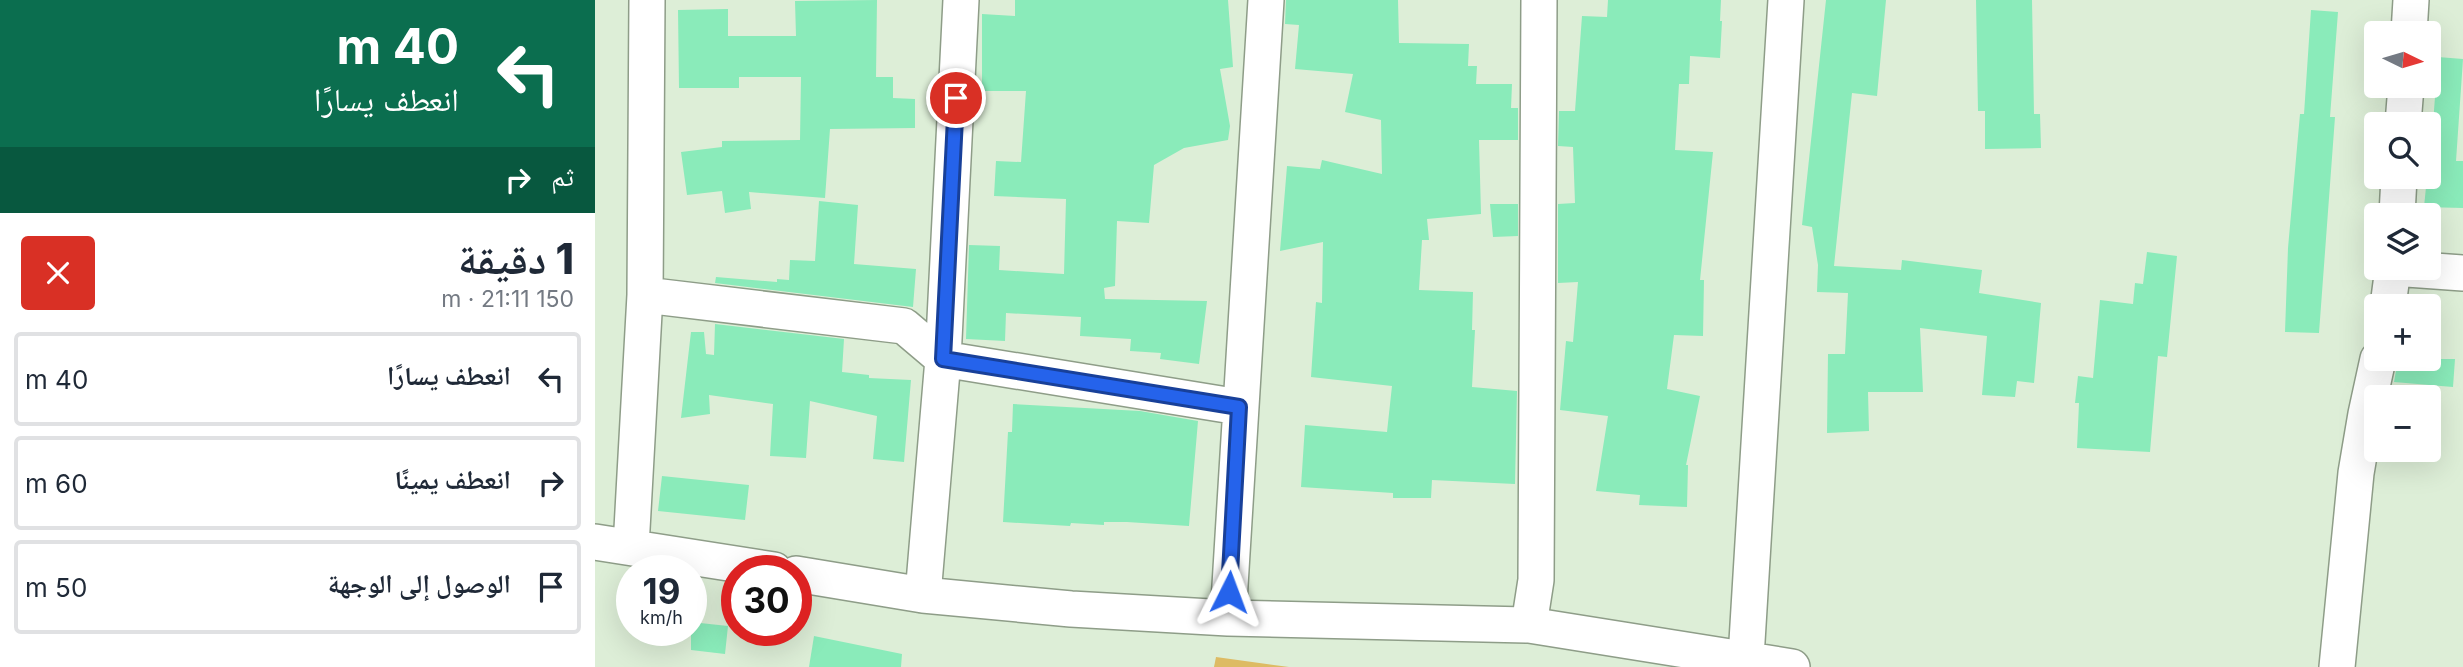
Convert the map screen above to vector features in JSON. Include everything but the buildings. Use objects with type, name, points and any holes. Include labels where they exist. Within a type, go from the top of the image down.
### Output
[{"type":"street","points":[[631,547],[645,295],[647,0]]},
{"type":"street","points":[[923,595],[943,359],[961,0]]},
{"type":"street","points":[[1228,618],[1266,0]]},
{"type":"street","points":[[1529,625],[1536,580],[1539,0]]},
{"type":"street","points":[[1746,658],[1786,0]]},
{"type":"street","points":[[2410,21],[2411,0]]},
{"type":"street","points":[[2441,271],[2463,273]]},
{"type":"street","points":[[645,295],[904,326],[943,359],[1239,407]]},
{"type":"street","points":[[2337,667],[2356,473],[2375,371]]},
{"type":"street","points":[[595,542],[721,561]]},
{"type":"street","points":[[812,577],[923,595],[1071,609],[1228,618],[1529,625],[1791,667]]},
{"type":"shaded area","points":[[1216,657],[1289,667],[1214,667]]},
{"type":"route","points":[[956,98],[943,359],[1239,407],[1229,592]]}]
